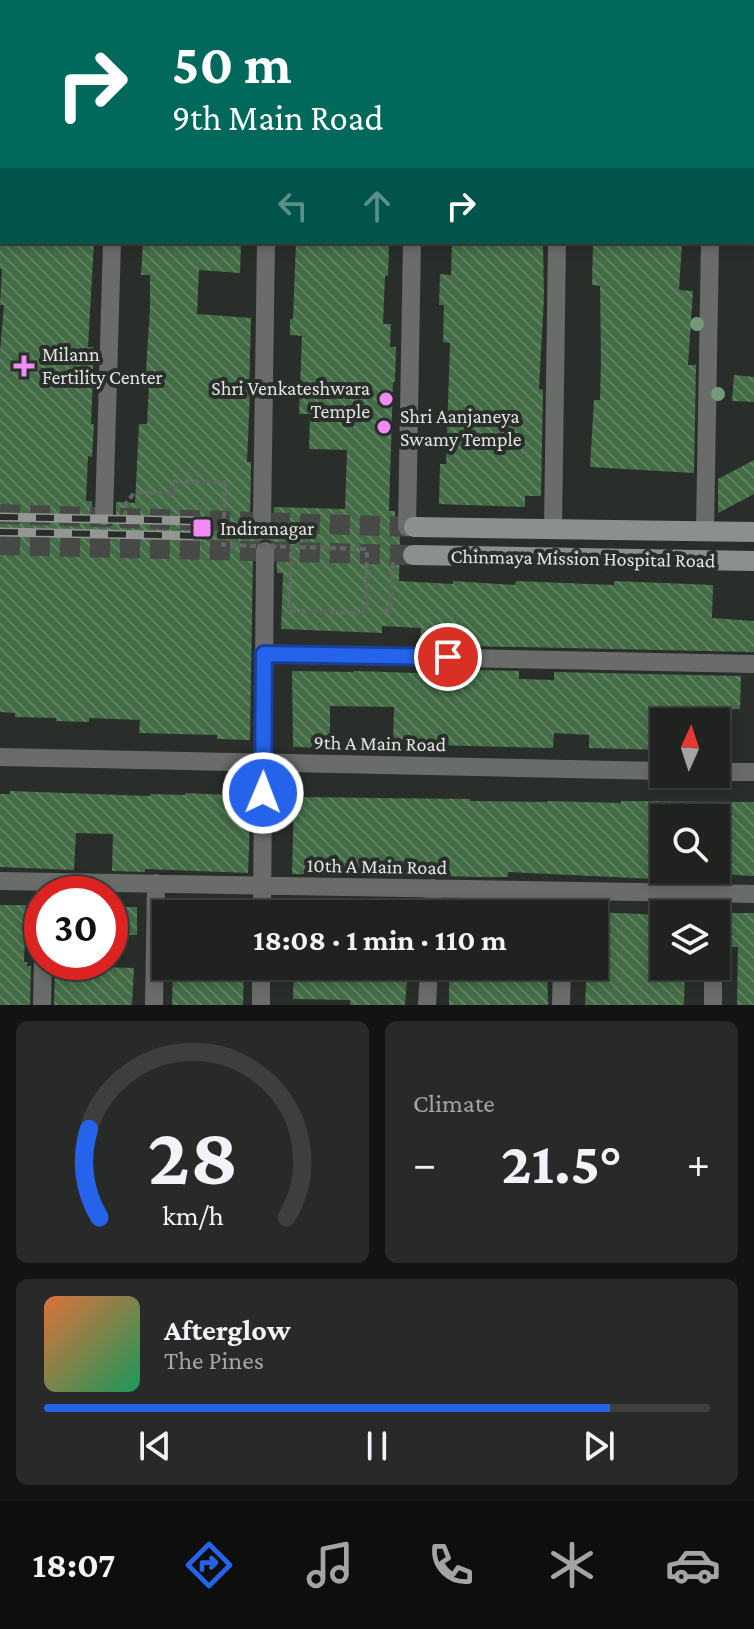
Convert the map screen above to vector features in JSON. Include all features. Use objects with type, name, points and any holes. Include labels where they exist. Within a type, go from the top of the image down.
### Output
[{"type":"main road","name":"Chinmaya Mission Hospital Road","points":[[410,527],[754,532]]},
{"type":"main road","points":[[404,555],[410,527]]},
{"type":"main road","name":"Chinmaya Mission Hospital Road","points":[[404,555],[754,561]]},
{"type":"street","points":[[104,516],[112,244]]},
{"type":"street","points":[[262,522],[266,244]]},
{"type":"street","points":[[410,527],[412,244]]},
{"type":"street","points":[[553,530],[557,244]]},
{"type":"street","points":[[705,531],[710,244]]},
{"type":"street","points":[[262,900],[265,551]]},
{"type":"street","points":[[264,654],[754,664]]},
{"type":"street","name":"9th A Main Road","points":[[0,757],[650,771]]},
{"type":"street","points":[[730,772],[754,772]]},
{"type":"street","name":"10th A Main Road","points":[[0,881],[24,885]]},
{"type":"street","points":[[154,1005],[156,883]]},
{"type":"street","name":"10th A Main Road","points":[[128,884],[754,894]]},
{"type":"street","points":[[433,888],[433,900]]},
{"type":"street","points":[[563,891],[563,900]]},
{"type":"street","points":[[714,894],[714,900]]},
{"type":"street","points":[[42,1005],[43,980]]},
{"type":"street","points":[[261,980],[261,1005]]},
{"type":"street","points":[[427,1005],[428,980]]},
{"type":"street","points":[[561,1005],[562,980]]},
{"type":"street","points":[[713,980],[713,1005]]},
{"type":"path","points":[[125,517],[126,503],[135,492],[175,494],[175,481],[225,482],[223,545],[367,549],[366,613],[289,611],[291,552]]},
{"type":"path","points":[[383,610],[391,610],[404,555]]},
{"type":"building","points":[[0,244],[94,244],[88,347],[94,347],[91,424],[94,424],[92,457],[88,456],[86,501],[92,501],[92,516],[98,527],[109,527],[116,516],[116,502],[135,503],[139,424],[147,424],[149,385],[145,385],[150,275],[141,275],[143,244],[241,244],[240,273],[199,270],[197,314],[251,318],[247,462],[251,462],[250,522],[255,532],[263,534],[273,527],[274,507],[345,509],[347,450],[309,449],[310,414],[299,414],[302,336],[290,335],[296,244],[389,244],[383,324],[391,324],[390,347],[396,347],[389,511],[395,511],[395,528],[400,536],[399,581],[614,585],[614,581],[713,585],[712,618],[754,621],[754,652],[420,645],[421,628],[382,626],[382,633],[281,629],[283,573],[277,573],[276,546],[264,539],[255,544],[253,551],[250,740],[217,739],[217,735],[139,733],[140,720],[89,718],[89,722],[56,721],[56,718],[15,717],[15,713],[0,712],[0,352],[4,305],[0,305]]},
{"type":"building","points":[[452,244],[543,244],[544,297],[539,389],[543,390],[541,496],[525,496],[525,507],[439,504],[440,464],[446,464],[450,343],[443,342],[444,305],[439,305],[440,274],[451,275]]},
{"type":"building","points":[[593,244],[682,244],[679,290],[693,291],[688,365],[696,365],[694,473],[590,467],[594,400],[600,400],[601,362],[600,286],[592,285]]},
{"type":"building","points":[[734,375],[754,377],[754,402],[732,401]]},
{"type":"building","points":[[754,460],[754,494],[718,513],[718,479]]},
{"type":"building","points":[[419,669],[519,671],[519,679],[554,680],[554,672],[741,676],[740,709],[650,708],[650,750],[589,748],[589,735],[554,733],[553,748],[393,744],[394,707],[330,706],[330,748],[293,747],[292,671],[419,673]]},
{"type":"building","points":[[10,791],[251,796],[248,873],[145,869],[145,872],[112,871],[113,834],[76,833],[74,870],[0,867],[0,794],[10,794]]},
{"type":"building","points":[[294,797],[621,803],[754,802],[754,876],[730,875],[730,804],[650,804],[650,879],[508,872],[508,877],[292,874]]},
{"type":"building","points":[[292,898],[348,899],[348,900]]},
{"type":"building","points":[[0,905],[24,905],[24,980],[31,980],[30,1005],[0,1005]]},
{"type":"building","points":[[128,907],[137,907],[137,935],[128,935]]},
{"type":"building","points":[[608,913],[650,914],[650,980],[685,980],[684,1005],[585,1005],[586,980],[608,980]]},
{"type":"building","points":[[732,913],[754,913],[754,1005],[737,1005],[738,947],[731,947]]},
{"type":"building","points":[[128,968],[134,968],[132,1005],[54,1005],[55,980],[128,980]]},
{"type":"building","points":[[173,980],[244,980],[243,1005],[172,1005]]},
{"type":"building","points":[[294,980],[407,980],[405,1005],[350,1005],[350,1000],[293,999]]},
{"type":"building","points":[[449,980],[547,980],[548,1005],[449,1005]]},
{"type":"tunnel","points":[[0,514],[414,527]]},
{"type":"tunnel","points":[[0,545],[413,555]]},
{"type":"railway","points":[[0,517],[202,521]]},
{"type":"railway","points":[[0,532],[201,536]]},
{"type":"place","name":"Milann Fertility Center","points":[[24,366]]},
{"type":"place","name":"Shri Venkateshwara Temple","points":[[386,399]]},
{"type":"place","name":"Shri Aanjaneya Swamy Temple","points":[[384,427]]},
{"type":"place","name":"Indiranagar","points":[[202,528]]},
{"type":"route","points":[[263,793],[264,654],[448,657]]}]
